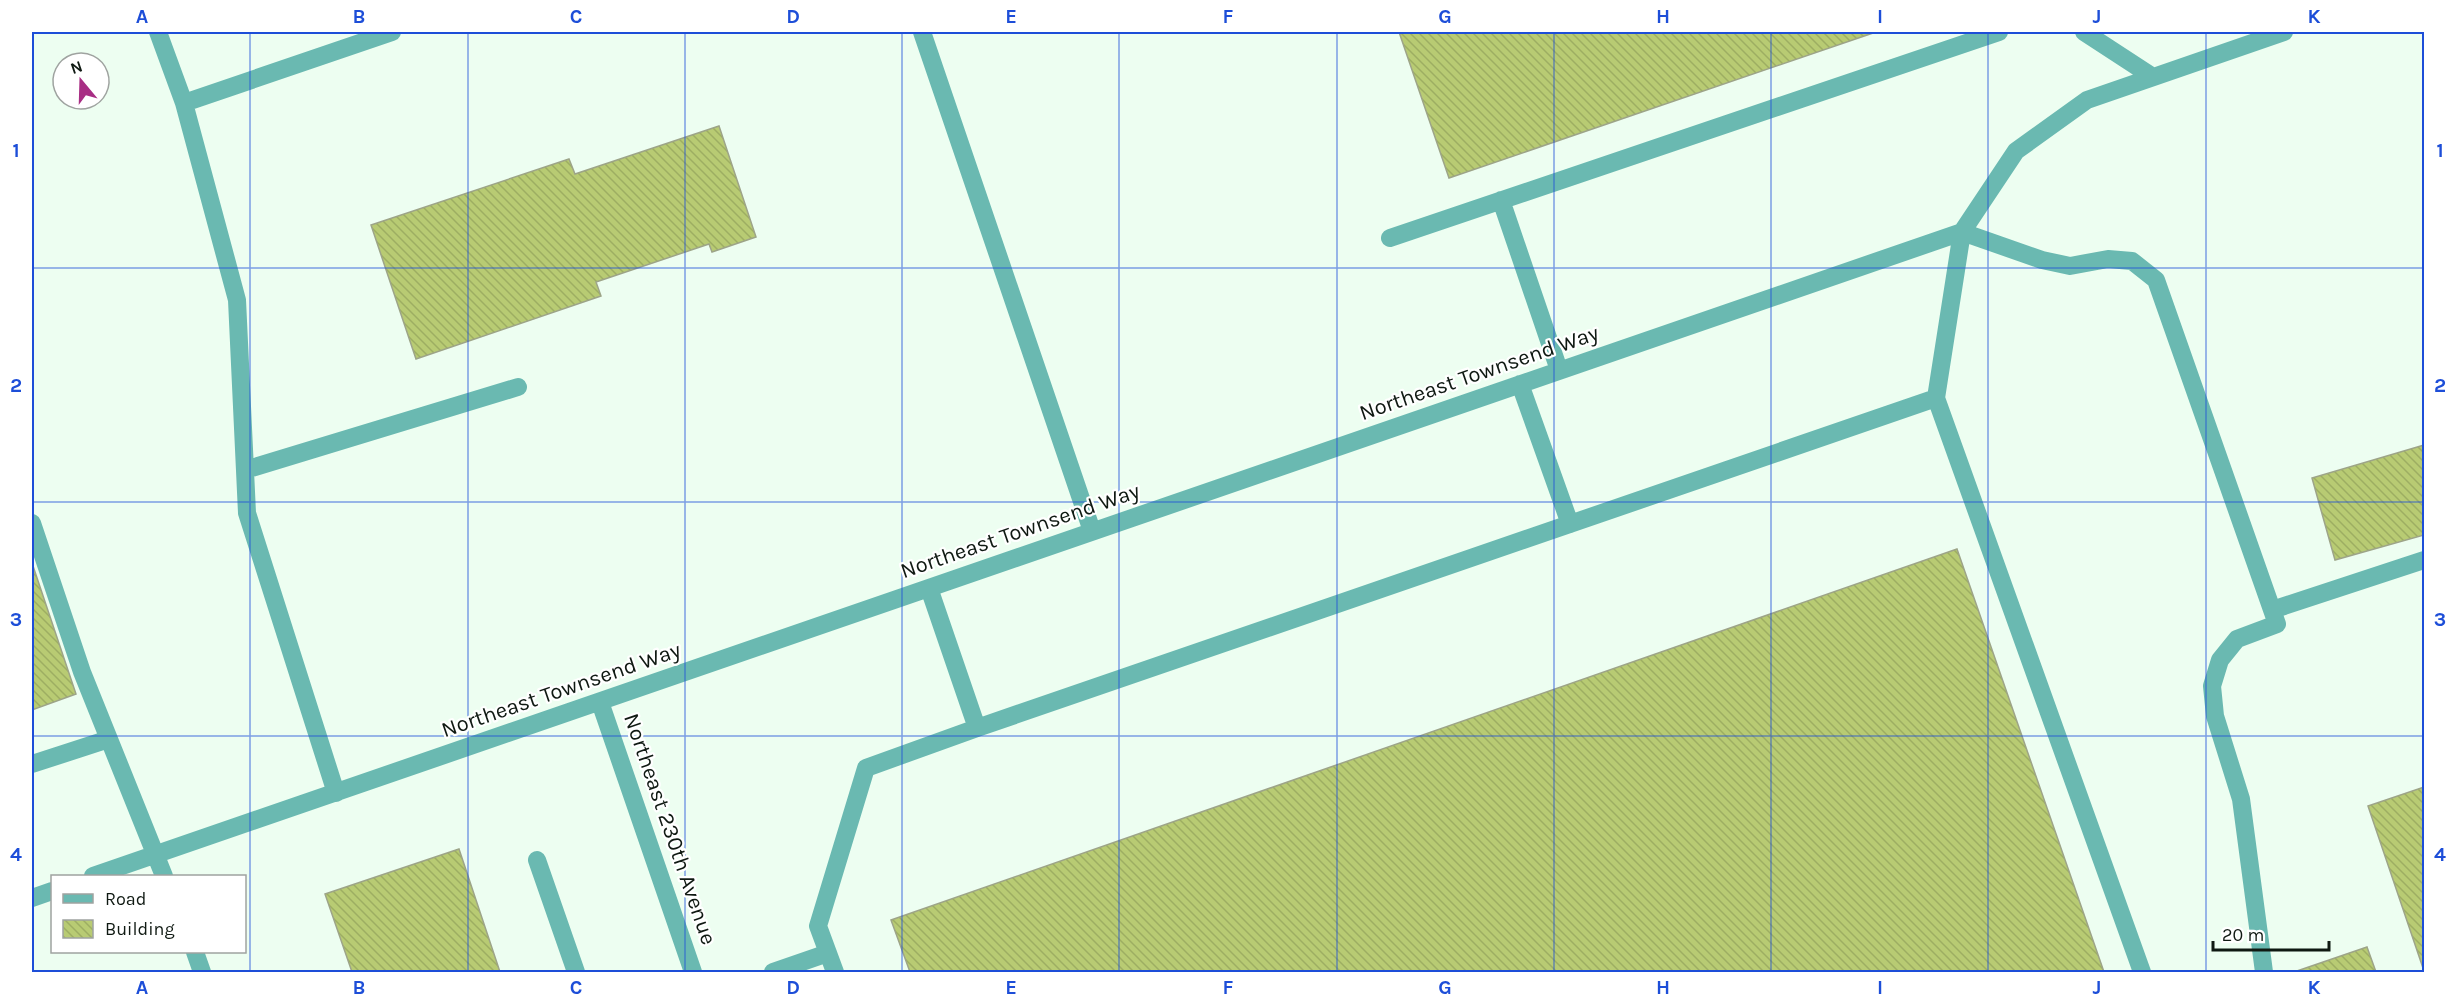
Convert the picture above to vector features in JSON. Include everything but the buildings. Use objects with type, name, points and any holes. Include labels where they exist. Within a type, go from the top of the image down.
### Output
[{"type":"street","points":[[158,32],[184,103],[237,300],[247,513],[336,793]]},
{"type":"street","points":[[184,103],[392,32]]},
{"type":"street","points":[[922,32],[1092,531]]},
{"type":"street","points":[[1390,238],[1999,32]]},
{"type":"street","points":[[2084,32],[2153,77]]},
{"type":"street","points":[[2142,972],[1936,398],[1962,232],[2016,151],[2087,100],[2284,32]]},
{"type":"street","points":[[1501,200],[1559,370]]},
{"type":"street","points":[[1962,232],[2042,260],[2070,266],[2108,259],[2133,261],[2156,280],[2277,624],[2237,639],[2220,660],[2212,686],[2215,716],[2241,799],[2264,972]]},
{"type":"street","name":"Northeast Townsend Way","points":[[96,875],[1962,232]]},
{"type":"street","points":[[1520,384],[1570,524]]},
{"type":"street","points":[[245,470],[518,387]]},
{"type":"street","points":[[835,972],[818,926],[866,768],[1936,398]]},
{"type":"street","points":[[32,523],[82,672],[164,875]]},
{"type":"street","points":[[2272,610],[2424,560]]},
{"type":"street","points":[[929,588],[977,728]]},
{"type":"street","name":"Northeast 230th Avenue","points":[[600,702],[693,972]]},
{"type":"street","points":[[32,764],[109,739]]},
{"type":"street","points":[[537,861],[576,972]]},
{"type":"street","points":[[32,898],[51,891]]},
{"type":"street","points":[[196,953],[202,972]]},
{"type":"street","points":[[773,972],[828,953]]}]
